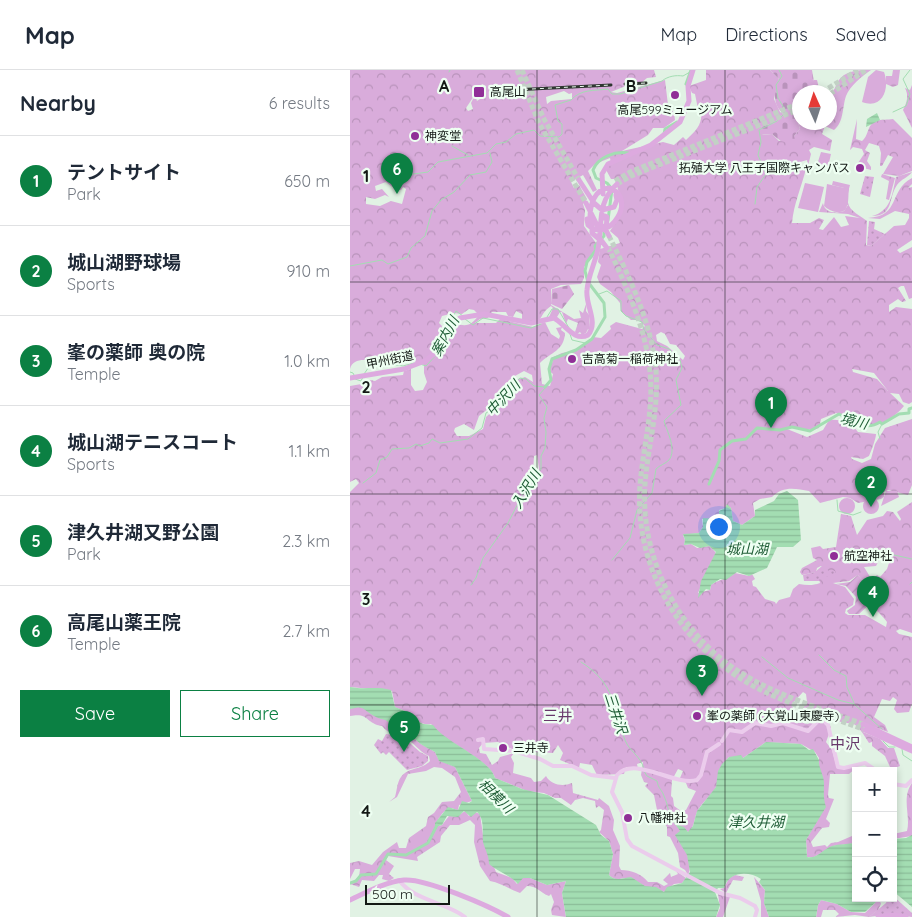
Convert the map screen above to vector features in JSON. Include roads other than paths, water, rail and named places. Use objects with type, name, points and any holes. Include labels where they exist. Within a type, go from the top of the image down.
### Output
[{"type":"highway","name":"甲州街道","points":[[599,242],[603,170],[610,162],[651,145],[680,122],[690,101],[688,85],[693,70]]},
{"type":"highway","points":[[579,180],[588,202],[609,235],[608,224],[619,210],[619,198],[608,189],[602,180]]},
{"type":"highway","points":[[601,206],[608,189]]},
{"type":"highway","points":[[608,189],[593,206],[588,225],[592,229],[608,228],[618,216],[619,198]]},
{"type":"highway","points":[[599,242],[600,211],[608,189]]},
{"type":"highway","points":[[588,202],[600,209],[608,210],[614,207],[619,198]]},
{"type":"highway","points":[[605,221],[606,236],[602,247],[586,226],[584,220],[589,216],[612,211],[618,204],[619,198]]},
{"type":"highway","points":[[588,202],[590,232],[599,242]]},
{"type":"highway","name":"甲州街道","points":[[353,378],[400,370],[420,364],[434,354],[441,336],[451,323],[484,314],[531,323],[546,319],[556,319],[581,338],[588,335],[591,331],[588,283],[605,221],[601,206]]},
{"type":"highway","points":[[589,216],[599,242]]},
{"type":"highway","points":[[912,747],[883,735],[864,727],[874,728],[883,735],[912,751]]},
{"type":"highway","points":[[350,900],[400,880],[417,881],[469,898],[508,917]]},
{"type":"highway","points":[[878,917],[894,914],[906,917]]},
{"type":"main road","points":[[755,917],[757,911],[755,906],[736,896],[725,895],[716,891],[629,843],[622,813],[612,792],[615,778],[624,770],[640,770],[694,781],[701,776],[707,752],[721,742],[729,730],[742,732],[755,722],[771,726],[784,723],[807,731],[820,720],[824,720],[828,725],[838,767],[843,768],[864,762],[871,767]]},
{"type":"main road","points":[[478,740],[483,740],[484,749],[514,751],[540,759],[553,766],[572,766],[591,775],[615,778]]},
{"type":"main road","points":[[897,785],[906,786],[912,780]]},
{"type":"main road","points":[[400,880],[422,897],[452,909],[465,917]]},
{"type":"water","points":[[877,113],[880,120],[866,127],[867,119]]},
{"type":"water","name":"城山湖","points":[[787,491],[798,500],[801,540],[793,547],[777,547],[767,568],[749,576],[737,572],[726,580],[720,579],[711,585],[710,590],[706,589],[698,598],[701,581],[716,552],[709,546],[700,548],[691,544],[684,545],[683,534],[699,533],[703,527],[703,518],[719,519],[719,511],[725,508],[727,504],[731,508],[733,521],[742,525],[755,516],[755,510],[774,501],[779,494]]},
{"type":"water","name":"津久井湖","points":[[350,687],[391,690],[395,707],[405,711],[409,716],[423,724],[433,725],[447,738],[485,764],[495,778],[522,789],[548,795],[596,825],[601,835],[609,841],[613,854],[609,875],[619,879],[631,877],[645,886],[656,887],[664,892],[667,887],[682,883],[690,872],[687,855],[675,835],[680,831],[675,824],[684,827],[688,832],[693,826],[697,811],[716,787],[718,771],[722,764],[729,757],[741,755],[743,758],[766,742],[801,744],[809,750],[813,749],[819,760],[824,780],[826,807],[806,840],[807,857],[814,857],[832,846],[852,843],[852,902],[876,902],[865,912],[851,912],[837,904],[821,900],[816,917],[769,917],[764,903],[765,890],[759,882],[761,879],[756,876],[740,874],[730,878],[724,888],[718,888],[715,892],[720,905],[716,917],[566,917],[562,893],[566,881],[547,885],[530,878],[523,878],[518,884],[489,864],[483,842],[482,822],[477,812],[471,817],[464,811],[458,817],[447,816],[442,825],[435,827],[435,823],[448,807],[458,810],[462,801],[469,803],[472,801],[455,767],[439,761],[435,752],[418,742],[410,732],[394,728],[391,724],[363,708],[350,709]]},
{"type":"water","points":[[912,835],[912,907],[897,894],[897,839]]},
{"type":"waterway","name":"案内川","points":[[686,84],[691,70]]},
{"type":"waterway","points":[[755,204],[757,187],[766,174],[758,155],[761,142],[759,130],[777,121],[784,114],[784,108],[778,98],[776,85],[782,76],[779,70]]},
{"type":"waterway","points":[[893,112],[906,106],[910,94],[903,79],[910,70]]},
{"type":"waterway","points":[[406,175],[428,172],[438,162],[487,153],[496,144],[506,142],[516,134],[534,130],[540,136],[559,137],[562,134],[562,124],[558,121],[555,105],[571,100],[583,92],[608,89],[612,94],[620,94],[669,77],[683,76],[690,72]]},
{"type":"waterway","name":"案内川","points":[[664,134],[665,129],[677,122]]},
{"type":"waterway","points":[[452,146],[468,155]]},
{"type":"waterway","points":[[350,266],[382,260],[388,264],[407,257],[411,248],[425,236],[432,211],[441,200],[454,192],[470,175],[486,172],[492,162],[490,153]]},
{"type":"waterway","name":"案内川","points":[[608,220],[612,189],[607,183],[596,178],[593,170],[595,165],[603,158],[618,153],[628,153]]},
{"type":"waterway","name":"案内川","points":[[545,387],[551,380],[549,369],[552,359],[576,350],[592,339],[605,317],[604,303],[588,282],[585,271],[587,262],[596,250],[595,246],[604,236],[604,230]]},
{"type":"waterway","points":[[599,294],[607,291],[621,301],[621,311],[626,316],[642,322],[644,330],[657,345],[669,349],[680,360],[682,368],[676,380],[681,405],[664,421],[671,440],[671,456],[669,460],[656,469],[652,493],[637,510],[630,538],[612,560]]},
{"type":"waterway","name":"案内川","points":[[547,317],[552,309],[558,309],[569,328]]},
{"type":"waterway","name":"案内川","points":[[451,321],[456,311],[463,316]]},
{"type":"waterway","name":"案内川","points":[[465,319],[473,325],[483,318],[531,328],[541,324]]},
{"type":"waterway","name":"案内川","points":[[420,364],[426,366],[439,352],[451,328]]},
{"type":"waterway","name":"案内川","points":[[570,334],[572,340],[585,343]]},
{"type":"waterway","name":"案内川","points":[[364,374],[371,364],[385,363],[403,366],[414,363]]},
{"type":"waterway","name":"案内川","points":[[350,372],[354,375]]},
{"type":"waterway","name":"案内川","points":[[355,379],[361,381],[363,377]]},
{"type":"waterway","name":"中沢川","points":[[363,483],[376,473],[380,460],[387,457],[392,449],[409,448],[416,444],[420,446],[429,443],[432,439],[440,443],[468,439],[482,428],[486,413],[502,403],[520,378],[526,379],[534,386],[545,387]]},
{"type":"waterway","name":"入沢川","points":[[471,585],[476,578],[483,558],[508,523],[525,490],[541,469],[541,456],[545,448],[546,432],[544,418],[547,407],[539,395],[545,388]]},
{"type":"waterway","name":"境川","points":[[709,484],[719,461],[720,450],[732,441],[746,439],[757,428],[780,430],[792,427],[810,431],[839,414],[859,424],[869,426],[880,422],[882,424],[899,414],[909,413],[909,409],[912,408]]},
{"type":"waterway","points":[[880,439],[878,432],[882,424]]},
{"type":"waterway","points":[[837,500],[838,511],[853,515],[861,512]]},
{"type":"waterway","points":[[894,555],[912,559]]},
{"type":"waterway","points":[[819,655],[834,670],[846,676],[847,687],[854,703]]},
{"type":"waterway","points":[[762,657],[788,678],[838,700],[854,704],[882,729]]},
{"type":"waterway","name":"三井沢","points":[[581,662],[592,670],[607,687],[625,740],[644,769]]},
{"type":"waterway","points":[[883,741],[889,747],[895,747]]},
{"type":"waterway","points":[[902,749],[903,755],[912,761]]},
{"type":"waterway","name":"三井沢","points":[[644,771],[647,776],[657,781],[675,824]]},
{"type":"waterway","points":[[350,883],[356,881],[361,875],[376,874],[388,854],[406,855],[428,843],[437,825]]},
{"type":"tunnel","points":[[517,70],[539,123],[586,203]]},
{"type":"tunnel","points":[[522,70],[544,119],[579,180]]},
{"type":"tunnel","points":[[833,85],[858,70]]},
{"type":"tunnel","points":[[837,89],[866,70]]},
{"type":"tunnel","points":[[615,181],[630,172],[792,106]]},
{"type":"tunnel","points":[[617,184],[631,176],[792,112]]},
{"type":"tunnel","points":[[609,236],[639,302],[654,353],[657,385],[655,414],[646,470],[645,511],[656,563],[666,588],[679,612],[695,633],[735,669],[781,694],[863,724]]},
{"type":"tunnel","points":[[608,247],[640,323],[648,356],[651,400],[641,471],[640,515],[644,544],[653,572],[665,598],[681,623],[700,646],[746,682],[789,702],[865,730]]},
{"type":"railway","points":[[625,84],[646,83]]},
{"type":"railway","points":[[492,91],[611,85]]},
{"type":"place","name":"高尾山","points":[[479,92]]},
{"type":"place","name":"高尾599ミュージアム","points":[[675,95]]},
{"type":"place","name":"神変堂","points":[[415,136]]},
{"type":"place","name":"拓殖大学 八王子国際キャンパス","points":[[860,168]]},
{"type":"place","name":"高尾山薬王院","points":[[397,194]]},
{"type":"place","name":"吉高菊一稲荷神社","points":[[572,359]]},
{"type":"place","name":"テントサイト","points":[[771,428]]},
{"type":"place","name":"城山湖野球場","points":[[871,507]]},
{"type":"place","name":"航空神社","points":[[834,556]]},
{"type":"place","name":"城山湖テニスコート","points":[[873,617]]},
{"type":"place","name":"峯の薬師 奥の院","points":[[702,696]]},
{"type":"place","name":"峯の薬師 (大覚山東慶寺)","points":[[697,716]]},
{"type":"place","name":"三井寺","points":[[503,748]]},
{"type":"place","name":"津久井湖又野公園","points":[[404,752]]},
{"type":"place","name":"八幡神社","points":[[628,818]]},
{"type":"district","name":"三井","points":[[558,716]]},
{"type":"district","name":"中沢","points":[[845,744]]},
{"type":"water label","name":"相模川","points":[[496,796]]}]
